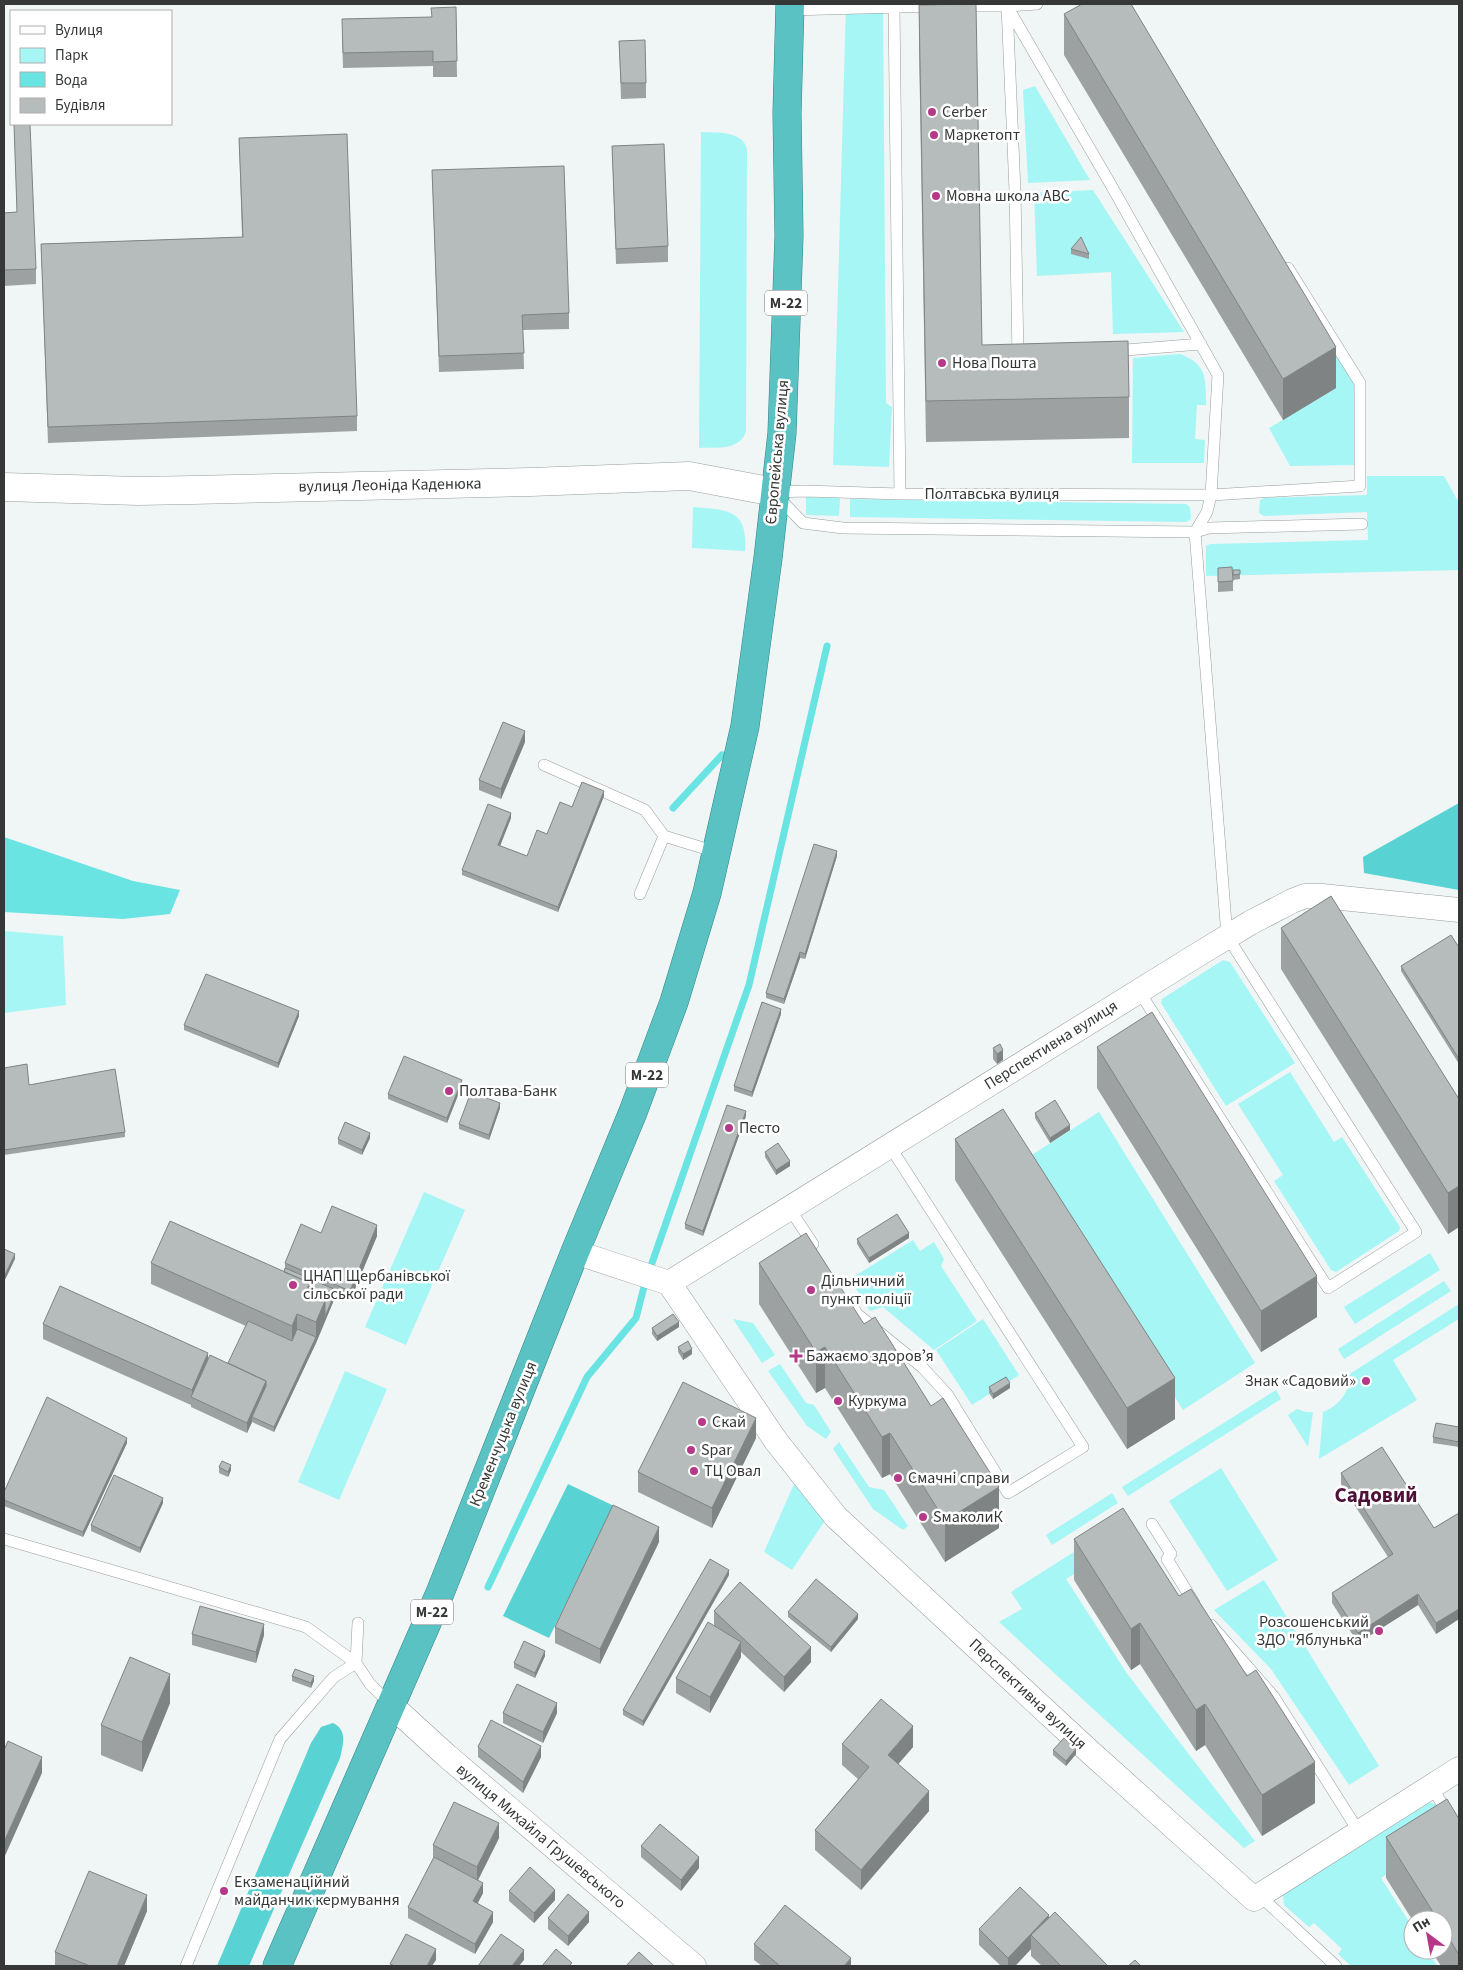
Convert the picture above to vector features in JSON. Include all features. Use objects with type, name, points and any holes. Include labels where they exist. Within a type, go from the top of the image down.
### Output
[{"type":"highway","name":"Європейська вулиця","points":[[707,894],[745,726],[768,558],[782,433],[789,236],[787,113],[790,7]]},
{"type":"highway","name":"Кременчуцька вулиця","points":[[277,1966],[440,1593],[575,1252],[633,1112],[671,1011],[707,894]]},
{"type":"street","name":"вулиця Леоніда Каденюка","points":[[4,488],[138,491],[531,482],[689,476],[774,492]]},
{"type":"street","name":"Перспективна вулиця","points":[[1260,1896],[1254,1899],[1090,1752],[836,1517],[776,1441],[669,1283],[1227,936],[1292,901],[1304,896],[1336,897],[1459,910]]},
{"type":"street","points":[[575,1252],[669,1283]]},
{"type":"street","name":"вулиця Михайла Грушевського","points":[[390,1704],[447,1756],[694,1966]]},
{"type":"street","points":[[1260,1896],[1459,1769]]},
{"type":"lane","points":[[790,7],[1007,6],[1037,4]]},
{"type":"lane","points":[[1007,6],[1218,375],[1211,495],[1208,512],[1195,532],[1227,936],[1416,1232],[1328,1288],[1139,991]]},
{"type":"lane","points":[[1007,6],[1015,191],[1018,358],[1028,357]]},
{"type":"lane","points":[[894,7],[900,494]]},
{"type":"lane","name":"Полтавська вулиця","points":[[774,492],[805,490],[900,494],[1211,495],[1360,486],[1360,383],[1281,256]]},
{"type":"lane","points":[[1105,352],[1201,344]]},
{"type":"lane","points":[[774,492],[803,523],[843,528],[1195,532],[1209,528],[1362,524]]},
{"type":"lane","points":[[544,765],[645,810],[664,836],[716,852]]},
{"type":"lane","points":[[640,894],[664,836]]},
{"type":"lane","points":[[843,1291],[857,1314],[922,1367],[947,1394],[1008,1493],[1083,1446],[889,1145]]},
{"type":"lane","points":[[790,1208],[819,1254]]},
{"type":"lane","points":[[1152,1524],[1171,1554],[1167,1559],[1203,1616],[1274,1696],[1360,1832]]},
{"type":"lane","points":[[4,1539],[306,1627],[356,1663],[370,1684],[390,1704]]},
{"type":"lane","points":[[356,1663],[358,1623]]},
{"type":"lane","points":[[186,1966],[280,1739],[334,1677],[356,1663]]},
{"type":"lane","points":[[1431,1786],[1459,1831]]},
{"type":"lane","points":[[1260,1896],[1336,1966]]},
{"type":"green space","points":[[846,4],[883,4],[886,403],[892,407],[889,467],[833,465]]},
{"type":"green space","points":[[1123,11],[1356,385],[1357,465],[1290,466],[1269,428],[1336,388]]},
{"type":"green space","points":[[1035,86],[1090,180],[1028,183],[1023,90]]},
{"type":"green space","points":[[701,132],[735,136],[741,139],[747,150],[746,431],[739,442],[727,447],[699,448]]},
{"type":"green space","points":[[1093,190],[1184,332],[1113,334],[1111,272],[1037,276],[1034,193]]},
{"type":"green space","points":[[1180,354],[1189,358],[1200,368],[1205,380],[1206,405],[1197,405],[1195,439],[1205,440],[1204,463],[1132,463],[1133,358]]},
{"type":"green space","points":[[1367,476],[1444,476],[1459,503],[1459,570],[1206,576],[1206,546],[1210,544],[1368,540],[1367,512],[1264,516],[1259,513],[1260,500],[1264,498],[1367,495]]},
{"type":"green space","points":[[806,497],[840,498],[839,516],[806,515]]},
{"type":"green space","points":[[850,499],[1186,504],[1190,507],[1191,519],[1186,522],[850,517]]},
{"type":"green space","points":[[693,507],[726,511],[739,519],[745,537],[745,551],[692,548]]},
{"type":"green space","points":[[4,931],[63,936],[66,1005],[4,1013]]},
{"type":"green space","points":[[1223,960],[1230,962],[1295,1063],[1226,1106],[1161,1003],[1162,999]]},
{"type":"green space","points":[[1290,1072],[1334,1142],[1342,1137],[1400,1227],[1399,1231],[1336,1272],[1331,1270],[1274,1181],[1283,1175],[1238,1104]]},
{"type":"green space","points":[[1099,1112],[1255,1363],[1183,1410],[1027,1158]]},
{"type":"green space","points":[[424,1192],[465,1210],[406,1345],[365,1327]]},
{"type":"green space","points":[[913,1240],[920,1251],[934,1242],[944,1259],[941,1266],[977,1321],[934,1350],[883,1307],[870,1311],[850,1279]]},
{"type":"green space","points":[[1430,1253],[1440,1270],[1355,1324],[1344,1307]]},
{"type":"green space","points":[[1444,1281],[1451,1291],[1344,1359],[1338,1349]]},
{"type":"green space","points":[[1459,1304],[1459,1319],[1393,1360],[1417,1400],[1319,1459],[1323,1412],[1334,1406],[1342,1398],[1347,1387],[1348,1375]]},
{"type":"green space","points":[[733,1319],[753,1323],[775,1355],[762,1363]]},
{"type":"green space","points":[[983,1319],[1019,1375],[972,1405],[936,1350]]},
{"type":"green space","points":[[780,1364],[806,1403],[814,1405],[831,1432],[826,1439],[807,1426],[768,1371]]},
{"type":"green space","points":[[345,1371],[387,1389],[339,1500],[298,1482]]},
{"type":"green space","points":[[1276,1390],[1281,1399],[1128,1496],[1122,1487]]},
{"type":"green space","points":[[1297,1409],[1313,1412],[1308,1447],[1288,1415]]},
{"type":"green space","points":[[839,1442],[869,1487],[884,1490],[908,1526],[903,1530],[873,1509],[833,1449]]},
{"type":"green space","points":[[1221,1468],[1278,1560],[1227,1591],[1169,1501]]},
{"type":"green space","points":[[794,1484],[826,1519],[792,1570],[764,1552]]},
{"type":"green space","points":[[1112,1493],[1118,1503],[1052,1545],[1046,1535]]},
{"type":"green space","points":[[1126,1519],[1137,1536],[1066,1579],[1126,1672],[1255,1841],[1244,1848],[999,1622],[1022,1609],[1011,1592]]},
{"type":"green space","points":[[1264,1580],[1379,1766],[1349,1785],[1271,1669],[1214,1610]]},
{"type":"green space","points":[[1426,1801],[1435,1804],[1454,1831],[1381,1878],[1403,1912],[1403,1960],[1433,1960],[1437,1966],[1351,1966],[1338,1954],[1342,1949],[1314,1923],[1309,1927],[1284,1905],[1283,1895]]},
{"type":"shaded area","points":[[1459,803],[1459,890],[1364,873],[1363,857]]},
{"type":"shaded area","points":[[568,1484],[614,1506],[549,1638],[503,1616]]},
{"type":"shaded area","points":[[333,1723],[338,1726],[343,1734],[340,1758],[249,1966],[217,1966],[311,1743],[321,1727]]},
{"type":"water","points":[[4,837],[133,881],[180,890],[170,914],[123,919],[4,912]]},
{"type":"building","points":[[976,4],[982,345],[1128,341],[1129,397],[926,401],[919,5]]},
{"type":"building","points":[[1082,4],[1131,4],[1336,347],[1283,379],[1064,14]]},
{"type":"building","points":[[456,7],[457,61],[433,62],[433,51],[343,53],[342,19],[432,17],[431,8]]},
{"type":"building","points":[[645,40],[646,83],[621,83],[619,41]]},
{"type":"building","points":[[14,125],[30,125],[36,269],[4,270],[4,213],[17,212]]},
{"type":"building","points":[[347,134],[357,416],[48,427],[41,244],[243,237],[239,138]]},
{"type":"building","points":[[664,144],[668,246],[616,249],[612,146]]},
{"type":"building","points":[[564,166],[569,313],[522,315],[524,353],[439,356],[432,170]]},
{"type":"building","points":[[1081,237],[1089,254],[1071,249]]},
{"type":"building","points":[[1232,567],[1233,581],[1218,582],[1218,568]]},
{"type":"building","points":[[1233,570],[1240,570],[1240,574],[1233,575]]},
{"type":"building","points":[[503,722],[525,731],[501,789],[479,780]]},
{"type":"building","points":[[582,782],[604,791],[558,907],[462,870],[488,804],[511,813],[498,845],[527,856],[537,830],[547,834],[560,802],[572,807]]},
{"type":"building","points":[[814,844],[837,851],[805,954],[800,952],[784,999],[766,993]]},
{"type":"building","points":[[1331,896],[1459,1099],[1459,1186],[1448,1193],[1281,928]]},
{"type":"building","points":[[1451,935],[1459,945],[1459,1059],[1401,966]]},
{"type":"building","points":[[206,974],[299,1011],[278,1063],[184,1025]]},
{"type":"building","points":[[762,1002],[781,1009],[752,1092],[734,1086]]},
{"type":"building","points":[[1152,1012],[1317,1276],[1261,1311],[1097,1047]]},
{"type":"building","points":[[1000,1044],[1003,1050],[997,1054],[993,1048]]},
{"type":"building","points":[[404,1056],[462,1080],[447,1118],[388,1094]]},
{"type":"building","points":[[27,1064],[29,1085],[115,1069],[125,1132],[4,1150],[4,1068]]},
{"type":"building","points":[[471,1092],[500,1103],[489,1135],[459,1124]]},
{"type":"building","points":[[1055,1100],[1070,1125],[1050,1138],[1035,1113]]},
{"type":"building","points":[[727,1105],[746,1111],[703,1231],[685,1224]]},
{"type":"building","points":[[1003,1109],[1175,1378],[1127,1408],[955,1139]]},
{"type":"building","points":[[345,1122],[370,1133],[362,1150],[338,1139]]},
{"type":"building","points":[[778,1143],[790,1161],[776,1170],[765,1152]]},
{"type":"building","points":[[332,1206],[377,1225],[350,1291],[285,1263],[301,1224],[321,1233]]},
{"type":"building","points":[[897,1214],[909,1233],[869,1258],[857,1239]]},
{"type":"building","points":[[170,1221],[310,1283],[305,1293],[325,1301],[316,1322],[297,1314],[292,1326],[151,1263]]},
{"type":"building","points":[[806,1233],[864,1324],[875,1317],[931,1406],[943,1398],[999,1487],[945,1521],[890,1433],[882,1437],[825,1347],[816,1352],[759,1263]]},
{"type":"building","points":[[4,1249],[15,1254],[4,1277]]},
{"type":"building","points":[[285,1268],[336,1290],[325,1317],[325,1301],[310,1295],[310,1283],[284,1272]]},
{"type":"building","points":[[60,1286],[208,1353],[192,1390],[43,1324]]},
{"type":"building","points":[[673,1314],[679,1322],[657,1336],[652,1328]]},
{"type":"building","points":[[248,1321],[292,1341],[297,1329],[316,1337],[274,1427],[252,1417],[266,1386],[266,1381],[228,1363]]},
{"type":"building","points":[[688,1341],[692,1349],[683,1354],[678,1347]]},
{"type":"building","points":[[210,1355],[266,1381],[247,1423],[191,1397]]},
{"type":"building","points":[[1006,1377],[1010,1383],[993,1394],[989,1387]]},
{"type":"building","name":"ТЦ Овал","points":[[683,1382],[756,1418],[712,1508],[638,1472]]},
{"type":"building","points":[[47,1397],[127,1438],[83,1532],[4,1500],[4,1492]]},
{"type":"building","points":[[1436,1423],[1459,1427],[1459,1442],[1433,1437]]},
{"type":"building","points":[[1382,1447],[1434,1528],[1459,1513],[1459,1609],[1436,1623],[1418,1594],[1358,1633],[1332,1593],[1393,1554],[1341,1473]]},
{"type":"building","points":[[222,1461],[231,1465],[228,1472],[219,1467]]},
{"type":"building","points":[[114,1475],[163,1498],[140,1548],[91,1525]]},
{"type":"building","points":[[613,1505],[659,1527],[600,1649],[555,1627]]},
{"type":"building","points":[[1123,1508],[1179,1596],[1191,1589],[1247,1676],[1256,1670],[1315,1762],[1262,1795],[1205,1704],[1196,1710],[1140,1623],[1131,1629],[1074,1539]]},
{"type":"building","points":[[710,1559],[729,1570],[643,1721],[623,1710]]},
{"type":"building","points":[[816,1579],[858,1614],[831,1647],[788,1612]]},
{"type":"building","points":[[740,1582],[811,1647],[784,1677],[714,1611]]},
{"type":"building","points":[[200,1606],[264,1624],[256,1652],[192,1634]]},
{"type":"building","points":[[708,1622],[741,1642],[710,1697],[676,1678]]},
{"type":"building","points":[[524,1641],[545,1651],[535,1673],[514,1663]]},
{"type":"building","points":[[130,1657],[170,1674],[142,1742],[101,1725]]},
{"type":"building","points":[[295,1669],[314,1676],[311,1683],[292,1676]]},
{"type":"building","points":[[517,1684],[557,1703],[543,1732],[503,1713]]},
{"type":"building","points":[[881,1699],[913,1726],[888,1755],[929,1791],[861,1870],[815,1830],[869,1767],[842,1744]]},
{"type":"building","points":[[491,1720],[541,1746],[523,1782],[478,1747]]},
{"type":"building","points":[[1064,1738],[1076,1749],[1066,1761],[1053,1750]]},
{"type":"building","points":[[8,1741],[42,1757],[4,1842],[4,1750]]},
{"type":"building","points":[[1447,1799],[1459,1819],[1459,1955],[1453,1945],[1453,1910],[1432,1910],[1386,1837]]},
{"type":"building","points":[[454,1802],[499,1823],[477,1867],[433,1845]]},
{"type":"building","points":[[660,1824],[699,1857],[681,1880],[641,1846]]},
{"type":"building","points":[[434,1857],[483,1883],[473,1901],[493,1912],[475,1944],[408,1907]]},
{"type":"building","points":[[530,1867],[555,1890],[534,1913],[509,1891]]},
{"type":"building","points":[[89,1871],[147,1895],[117,1966],[90,1966],[55,1952]]},
{"type":"building","points":[[1020,1887],[1049,1915],[1008,1958],[979,1929]]},
{"type":"building","points":[[568,1894],[589,1912],[568,1936],[548,1918]]},
{"type":"building","points":[[785,1905],[851,1958],[844,1966],[780,1966],[754,1944]]},
{"type":"building","points":[[1055,1912],[1108,1966],[1061,1966],[1031,1935]]},
{"type":"building","points":[[406,1934],[436,1949],[427,1966],[395,1966],[390,1964]]},
{"type":"building","points":[[501,1934],[524,1950],[512,1966],[478,1966]]},
{"type":"building","points":[[556,1949],[572,1963],[569,1966],[542,1966]]},
{"type":"building","points":[[639,1952],[654,1966],[626,1966]]},
{"type":"building","points":[[1135,1960],[1141,1966],[1128,1966]]},
{"type":"waterway","points":[[652,1263],[749,985],[827,646]]},
{"type":"waterway","points":[[673,808],[722,755]]},
{"type":"waterway","points":[[488,1587],[587,1377],[636,1318],[645,1283]]},
{"type":"place","name":"Cerber","points":[[932,112]]},
{"type":"place","name":"Маркетопт","points":[[934,135]]},
{"type":"place","name":"Мовна школа ABC","points":[[936,196]]},
{"type":"place","name":"Нова Пошта","points":[[942,363]]},
{"type":"place","name":"Полтава-Банк","points":[[449,1091]]},
{"type":"place","name":"Песто","points":[[729,1128]]},
{"type":"place","name":"ЦНАП Щербанівської сільської ради","points":[[293,1285]]},
{"type":"place","name":"Дільничний пункт поліції","points":[[811,1290]]},
{"type":"place","name":"Бажаємо здоровʼя","points":[[796,1356]]},
{"type":"place","name":"Знак «Садовий»","points":[[1366,1381]]},
{"type":"place","name":"Куркума","points":[[838,1401]]},
{"type":"place","name":"Скай","points":[[702,1422]]},
{"type":"place","name":"Spar","points":[[691,1450]]},
{"type":"place","name":"ТЦ Овал","points":[[694,1471]]},
{"type":"place","name":"Смачні справи","points":[[898,1478]]},
{"type":"place","name":"SмаколиК","points":[[923,1517]]},
{"type":"place","name":"Розсошенський ЗДО \"Яблунька\"","points":[[1379,1631]]},
{"type":"place","name":"Екзаменаційний майданчик кермування","points":[[224,1891]]},
{"type":"district","name":"Садовий","points":[[1376,1495]]}]
